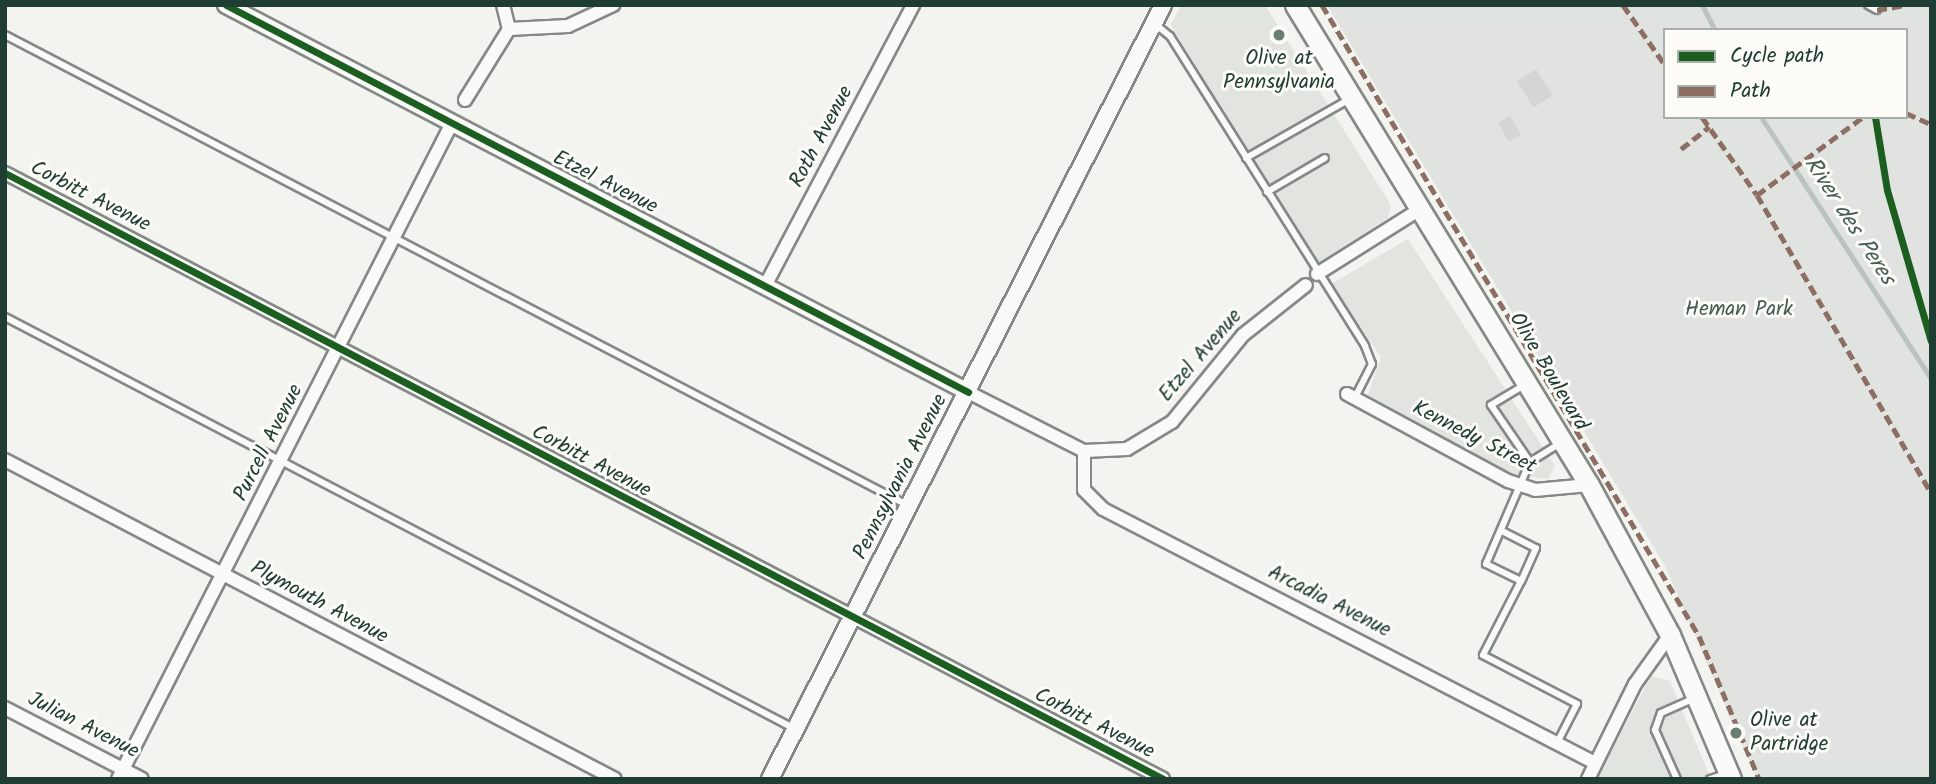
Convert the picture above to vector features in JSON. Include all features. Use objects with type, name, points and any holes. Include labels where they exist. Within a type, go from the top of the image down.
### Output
[{"type":"main road","name":"Olive Boulevard","points":[[1295,5],[1422,208],[1589,485],[1670,635],[1697,697],[1723,777]]},
{"type":"street","name":"Etzel Avenue","points":[[226,5],[1084,451],[1127,449],[1155,435],[1205,389],[1243,335],[1306,285]]},
{"type":"street","points":[[465,100],[509,29],[503,5]]},
{"type":"street","points":[[509,29],[568,26],[613,5]]},
{"type":"street","name":"Roth Avenue","points":[[765,286],[913,5]]},
{"type":"street","name":"Pennsylvania Avenue","points":[[770,779],[1163,5]]},
{"type":"street","name":"Purcell Avenue","points":[[121,774],[452,123]]},
{"type":"street","name":"Corbitt Avenue","points":[[5,173],[852,619],[1163,779]]},
{"type":"street","points":[[1317,274],[1422,208]]},
{"type":"street","name":"Kennedy Street","points":[[1351,396],[1522,486],[1589,485]]},
{"type":"street","name":"Arcadia Avenue","points":[[1084,451],[1084,490],[1103,509],[1595,763]]},
{"type":"street","name":"Plymouth Avenue","points":[[5,460],[615,779]]},
{"type":"street","points":[[1588,779],[1635,684],[1670,635]]},
{"type":"street","name":"Julian Avenue","points":[[5,708],[121,774],[142,779]]},
{"type":"lane","points":[[1868,5],[1877,10]]},
{"type":"lane","points":[[1154,23],[1170,36],[1372,365],[1351,396]]},
{"type":"lane","points":[[5,35],[910,507]]},
{"type":"lane","points":[[1246,158],[1353,97]]},
{"type":"lane","points":[[1267,192],[1325,158]]},
{"type":"lane","points":[[5,317],[795,729]]},
{"type":"lane","points":[[1528,383],[1491,405],[1530,462]]},
{"type":"lane","points":[[1521,580],[1486,564],[1522,486],[1530,462],[1563,442]]},
{"type":"lane","points":[[1502,531],[1536,548],[1483,655],[1577,704],[1557,743]]},
{"type":"lane","points":[[1677,779],[1655,730],[1661,713],[1697,697]]},
{"type":"shaded area","points":[[1181,5],[1265,5],[1391,205],[1388,218],[1317,263],[1171,25]]},
{"type":"shaded area","points":[[1408,239],[1555,466],[1548,479],[1508,474],[1368,395],[1381,357],[1331,284]]},
{"type":"shaded area","points":[[1651,676],[1670,681],[1711,779],[1597,779]]},
{"type":"green space","name":"Heman Park","points":[[1327,5],[1931,5],[1931,779],[1757,779],[1665,566]]},
{"type":"building","points":[[1536,69],[1553,95],[1534,108],[1517,82]]},
{"type":"building","points":[[1510,116],[1521,135],[1509,142],[1498,123]]},
{"type":"waterway","name":"River des Peres","points":[[1702,5],[1714,28]]},
{"type":"waterway","name":"River des Peres","points":[[1762,119],[1931,379]]},
{"type":"marked path","points":[[1322,5],[1699,636],[1759,779]]},
{"type":"marked path","points":[[1623,5],[1663,62]]},
{"type":"marked path","points":[[1877,10],[1904,5]]},
{"type":"marked path","points":[[1908,114],[1931,124]]},
{"type":"marked path","points":[[1703,119],[1757,195],[1931,493]]},
{"type":"marked path","points":[[1757,195],[1860,119]]},
{"type":"marked path","points":[[1681,149],[1709,127]]},
{"type":"cycle path","points":[[226,5],[968,392]]},
{"type":"cycle path","points":[[1875,119],[1887,190],[1931,341]]},
{"type":"cycle path","points":[[5,173],[1163,779]]},
{"type":"place","name":"Olive at Pennsylvania","points":[[1279,35]]},
{"type":"place","name":"Olive at Partridge","points":[[1736,733]]}]
